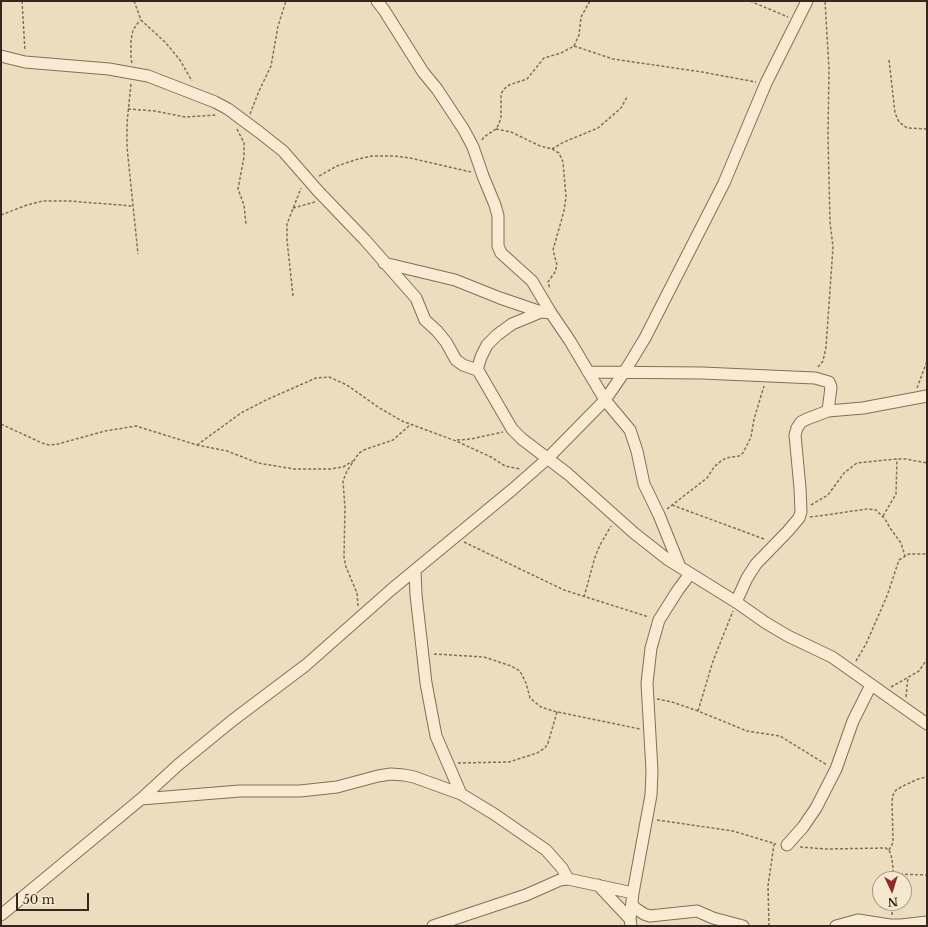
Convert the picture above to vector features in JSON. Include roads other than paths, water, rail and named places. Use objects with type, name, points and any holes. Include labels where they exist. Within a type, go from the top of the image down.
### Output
[{"type":"street","points":[[376,1],[384,10],[423,72],[437,89],[464,130],[496,210],[498,221],[497,240],[501,252],[532,281],[546,312],[570,341],[605,400],[630,430],[637,451],[644,484],[659,515],[680,568]]},
{"type":"street","points":[[1,915],[141,799],[220,730],[306,664],[415,570],[533,472],[605,400],[645,338],[724,183],[766,83],[807,1]]},
{"type":"street","points":[[1,56],[25,62],[101,68],[133,72],[148,76],[198,94],[228,109],[274,142],[326,200],[361,235],[416,298],[425,320],[446,342],[456,360],[463,365],[477,370],[512,429],[522,439],[568,474],[616,518],[680,568],[788,636],[832,657],[927,724]]},
{"type":"street","points":[[384,263],[456,280],[500,298],[546,312]]},
{"type":"street","points":[[477,370],[487,345],[497,335],[512,324],[546,312]]},
{"type":"street","points":[[588,372],[625,371],[815,378],[829,382],[832,391],[828,411]]},
{"type":"street","points":[[736,602],[747,578],[756,564],[800,515],[800,488],[795,435],[801,422],[828,411],[863,408],[927,396]]},
{"type":"street","points":[[415,570],[422,653],[436,736],[461,794]]},
{"type":"street","points":[[631,922],[633,899],[651,795],[652,771],[648,698],[649,664],[654,634],[659,620],[690,574]]},
{"type":"street","points":[[786,845],[797,835],[809,820],[836,769],[853,721],[876,689]]},
{"type":"street","points":[[141,799],[240,791],[313,790],[337,787],[391,774],[414,777],[461,794],[515,827],[546,850],[562,868],[568,879]]},
{"type":"street","points":[[433,926],[526,895],[551,883],[568,879],[598,885],[633,899],[639,911],[650,916],[697,911],[713,918],[743,926]]},
{"type":"street","points":[[598,885],[631,922]]},
{"type":"street","points":[[836,926],[858,920],[901,925],[927,922]]}]
